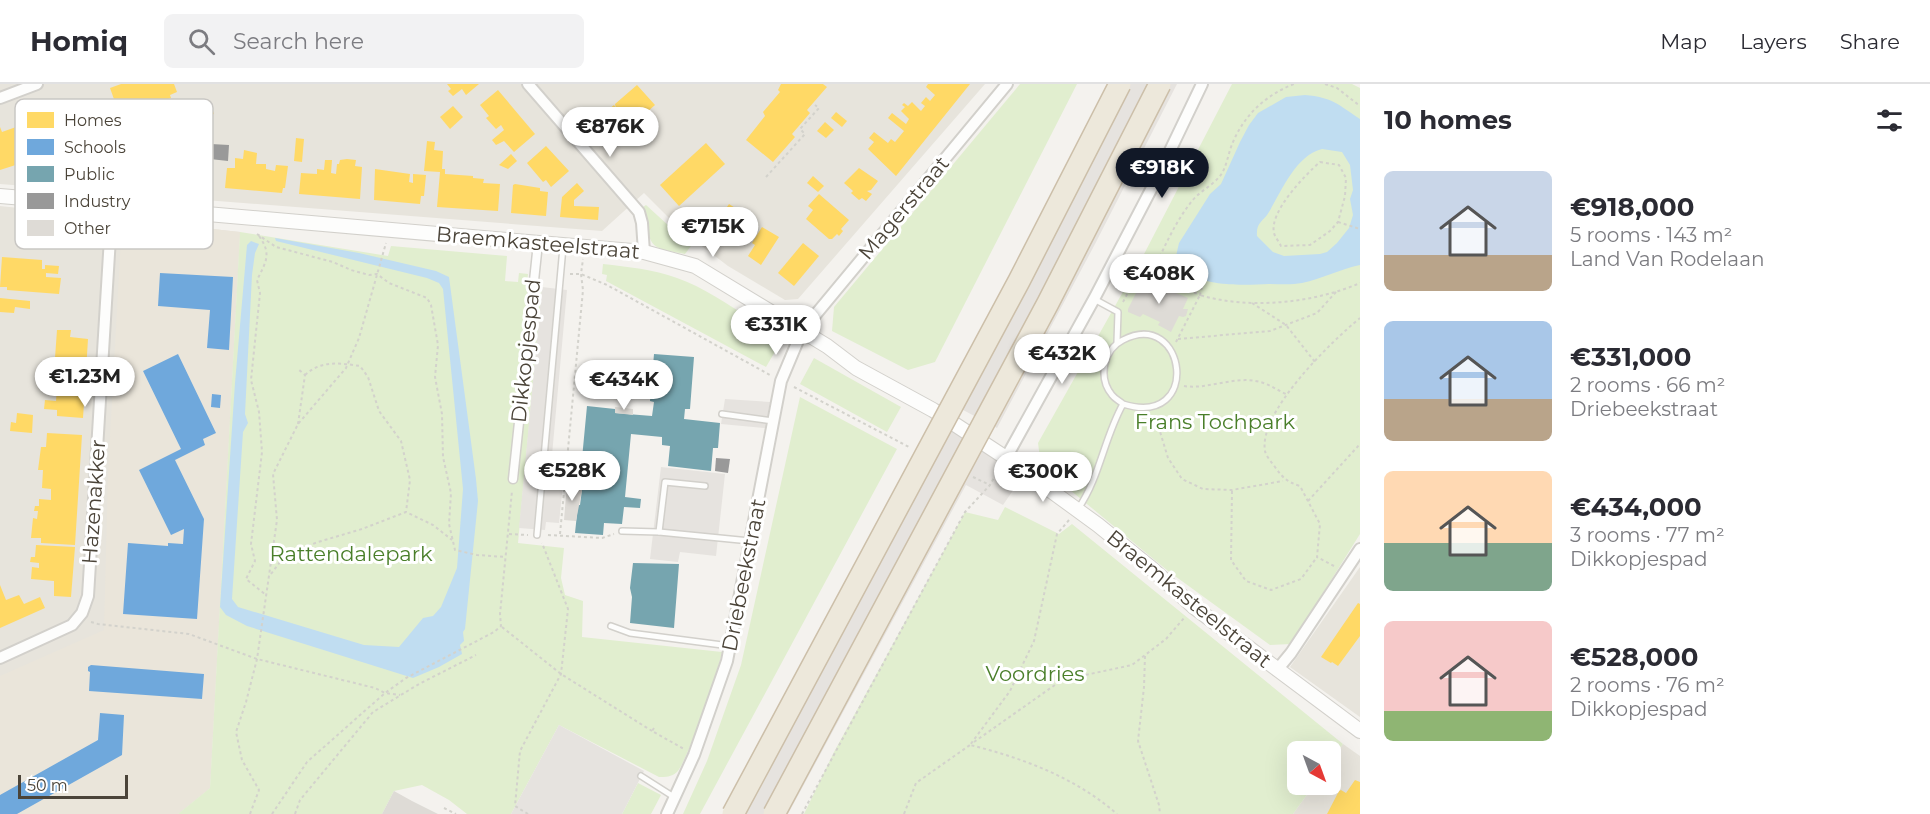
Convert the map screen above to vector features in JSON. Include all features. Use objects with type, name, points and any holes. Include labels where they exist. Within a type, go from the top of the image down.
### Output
[{"type":"highway","points":[[733,814],[1019,281],[1120,84]]},
{"type":"highway","points":[[774,814],[1043,314],[1161,84]]},
{"type":"street","points":[[0,98],[37,84]]},
{"type":"street","points":[[528,84],[639,212],[644,252]]},
{"type":"street","name":"Magerstraat","points":[[802,332],[1006,84]]},
{"type":"street","points":[[1006,458],[1094,299],[1156,180],[1202,84]]},
{"type":"street","name":"Braemkasteelstraat","points":[[0,196],[15,197]]},
{"type":"street","name":"Braemkasteelstraat","points":[[213,214],[644,252],[696,266],[827,346],[856,368],[933,410],[1006,458],[1078,509],[1151,568],[1194,607],[1360,731]]},
{"type":"street","name":"Dikkopjespad","points":[[513,479],[538,243]]},
{"type":"street","name":"Hazenakker","points":[[80,617],[88,596],[109,249]]},
{"type":"street","name":"Driebeekstraat","points":[[667,814],[694,755],[727,661],[781,381],[802,332]]},
{"type":"street","points":[[1277,670],[1292,653],[1360,549]]},
{"type":"street","points":[[0,658],[63,630],[80,617]]},
{"type":"lane","points":[[537,535],[564,246]]},
{"type":"lane","points":[[1094,299],[1118,312],[1117,342]]},
{"type":"lane","points":[[1145,334],[1158,339],[1170,348],[1177,361],[1178,375],[1175,385],[1164,400],[1151,407],[1137,408],[1123,404],[1112,395],[1105,382],[1104,368],[1108,354],[1117,342],[1130,336],[1145,334]]},
{"type":"lane","points":[[1078,509],[1089,492],[1123,404]]},
{"type":"lane","points":[[722,414],[774,421]]},
{"type":"lane","points":[[659,532],[665,482],[705,486]]},
{"type":"lane","points":[[622,531],[659,532],[750,541]]},
{"type":"lane","points":[[610,626],[630,633],[730,646]]},
{"type":"lane","points":[[641,776],[675,798]]},
{"type":"path","points":[[1152,273],[1173,230],[1194,198],[1219,177],[1241,126],[1257,106],[1294,84]]},
{"type":"path","points":[[1325,84],[1337,88],[1360,106]]},
{"type":"path","points":[[1337,88],[1339,84]]},
{"type":"path","points":[[766,177],[806,134],[800,129],[819,108],[815,105]]},
{"type":"path","points":[[1320,162],[1339,165],[1346,178],[1345,196],[1338,222],[1330,231],[1310,245],[1281,246],[1274,234],[1275,218],[1306,174],[1320,162]]},
{"type":"path","points":[[1194,198],[1199,203]]},
{"type":"path","points":[[1338,222],[1360,229]]},
{"type":"path","points":[[266,595],[246,579],[255,561],[251,544],[262,452],[259,412],[251,380],[260,293],[257,280],[268,253],[266,245],[257,234],[276,247],[333,262],[369,275],[377,273]]},
{"type":"path","points":[[560,534],[583,290],[581,274],[584,248]]},
{"type":"path","points":[[250,814],[259,790],[242,760],[236,732],[257,659],[269,576],[277,520],[273,474],[298,424],[348,364],[359,338],[381,259]]},
{"type":"path","points":[[1118,312],[1136,279],[1145,272],[1200,295],[1251,303],[1302,301],[1360,284]]},
{"type":"path","points":[[377,273],[389,283],[427,298],[431,304],[438,345],[435,377],[442,414],[443,457],[451,493],[448,524],[455,550],[477,555],[506,557]]},
{"type":"path","points":[[561,273],[581,274],[607,285],[781,381],[913,449]]},
{"type":"path","points":[[1170,348],[1178,339],[1200,295],[1203,283]]},
{"type":"path","points":[[1178,339],[1270,331],[1317,313],[1337,291]]},
{"type":"path","points":[[1251,303],[1286,325],[1314,362]]},
{"type":"path","points":[[1285,481],[1265,452],[1267,430],[1286,394],[1314,362],[1360,318]]},
{"type":"path","points":[[298,424],[305,375],[314,367],[339,362],[360,366],[368,377],[379,411],[400,441],[410,480],[406,512]]},
{"type":"path","points":[[298,369],[305,375]]},
{"type":"path","points":[[1175,385],[1191,387],[1231,381],[1258,381],[1286,394]]},
{"type":"path","points":[[1151,407],[1159,423],[1168,458],[1182,479],[1203,489],[1232,490],[1285,481],[1300,486],[1320,524],[1317,557],[1301,579],[1271,590],[1246,581],[1231,560],[1232,490]]},
{"type":"path","points":[[1308,501],[1360,444]]},
{"type":"path","points":[[802,814],[965,512],[990,485],[1006,458]]},
{"type":"path","points":[[971,476],[990,485]]},
{"type":"path","points":[[513,479],[500,614],[501,626],[561,674],[694,755]]},
{"type":"path","points":[[970,745],[1010,691],[1034,641],[1057,534],[1078,509]]},
{"type":"path","points":[[269,576],[286,554],[406,512],[433,525],[452,540]]},
{"type":"path","points":[[528,814],[515,806],[520,751],[561,674],[568,609],[543,549],[541,535],[560,534],[602,538],[622,531]]},
{"type":"path","points":[[508,534],[537,535]]},
{"type":"path","points":[[1317,557],[1344,571]]},
{"type":"path","points":[[904,814],[916,783],[1062,680],[1132,665],[1166,639],[1194,607]]},
{"type":"path","points":[[80,617],[98,624],[189,634],[257,659],[400,695]]},
{"type":"path","points":[[272,814],[307,762],[385,693],[406,678],[494,632],[501,626]]},
{"type":"path","points":[[295,814],[300,800],[373,712],[400,695],[476,655]]},
{"type":"path","points":[[1146,655],[1138,741],[1160,814]]},
{"type":"path","points":[[970,745],[996,751],[1063,777],[1099,798],[1117,814]]},
{"type":"path","points":[[444,808],[456,814]]},
{"type":"shaded area","points":[[0,84],[985,84],[798,299],[785,300],[728,266],[682,231],[644,193],[602,231],[213,201],[213,99],[15,99],[15,185],[0,184]]},
{"type":"shaded area","points":[[1117,84],[1177,84],[997,428],[948,402]]},
{"type":"shaded area","points":[[0,206],[15,208],[15,249],[213,249],[213,229],[240,232],[210,788],[178,814],[0,814]]},
{"type":"shaded area","points":[[213,229],[240,232],[210,788],[178,814],[0,814],[0,676],[104,630],[108,473],[120,249],[213,249]]},
{"type":"shaded area","points":[[542,287],[567,290],[552,455],[566,456],[559,523],[546,522],[545,530],[519,528]]},
{"type":"shaded area","points":[[725,399],[770,402],[765,428],[721,424]]},
{"type":"shaded area","points":[[937,420],[1022,477],[1003,505],[966,485],[788,814],[723,814]]},
{"type":"shaded area","points":[[661,467],[725,474],[716,556],[680,552],[678,562],[650,559]]},
{"type":"shaded area","points":[[1360,567],[1360,717],[1290,667]]},
{"type":"shaded area","points":[[559,725],[644,771],[622,814],[511,814]]},
{"type":"shaded area","points":[[1343,744],[1360,756],[1360,814],[1293,814],[1307,795],[1341,795],[1341,747]]},
{"type":"green space","points":[[1020,84],[1077,84],[935,362],[908,370],[832,331],[834,307]]},
{"type":"green space","name":"Frans Tochpark","points":[[1232,84],[1352,84],[1360,88],[1360,534],[1291,644],[1270,645],[1168,571],[1041,466],[1038,443],[1142,258]]},
{"type":"green space","points":[[646,205],[691,246],[685,254],[663,250],[653,243],[650,239],[646,212],[643,207]]},
{"type":"green space","name":"Rattendalepark","points":[[240,232],[388,256],[391,246],[507,256],[505,281],[518,282],[519,273],[528,274],[527,283],[529,285],[542,287],[518,543],[564,548],[561,578],[565,595],[583,601],[582,637],[722,652],[695,735],[677,772],[673,775],[659,777],[559,725],[511,814],[467,814],[449,800],[422,785],[394,791],[382,814],[178,814],[210,788]]},
{"type":"green space","points":[[603,264],[650,270],[687,282],[715,296],[751,319],[749,323],[757,328],[760,324],[783,338],[766,367],[606,281],[607,275],[602,274]]},
{"type":"green space","points":[[814,358],[901,407],[887,432],[800,384]]},
{"type":"green space","points":[[800,397],[897,449],[700,814],[683,814],[707,761],[741,665]]},
{"type":"green space","name":"Voordries","points":[[1005,507],[1059,534],[1072,524],[1339,741],[1287,741],[1287,795],[1307,795],[1293,814],[804,814],[834,752],[965,512],[998,520]]},
{"type":"green space","points":[[638,783],[661,795],[651,814],[622,814]]},
{"type":"water","points":[[1305,95],[1322,98],[1335,102],[1360,119],[1360,265],[1294,284],[1224,284],[1201,279],[1191,274],[1182,267],[1176,256],[1179,243],[1210,194],[1221,184],[1249,125],[1258,113],[1286,97]],"holes":[[[1322,149],[1342,152],[1350,165],[1353,190],[1350,199],[1353,215],[1349,228],[1327,252],[1284,256],[1273,252],[1257,236],[1258,228],[1290,175],[1304,159]]]},
{"type":"water","points":[[275,238],[359,253],[436,271],[449,277],[478,501],[463,632],[464,641],[460,645],[462,654],[413,678],[247,626],[226,615],[220,607],[235,383],[247,245],[251,241],[259,244],[255,253],[252,275],[245,414],[248,423],[243,432],[232,599],[238,607],[364,645],[399,647],[423,618],[433,616],[441,607],[457,568],[463,489],[443,289],[439,283],[427,278],[276,241]]},
{"type":"building: Homes","points":[[121,84],[174,84],[177,92],[170,95],[171,98],[168,99],[114,99],[110,88]]},
{"type":"building: Homes","points":[[447,84],[479,84],[466,95],[462,89],[453,96],[448,91],[451,89]]},
{"type":"building: Homes","points":[[781,84],[823,84],[827,87],[807,110],[810,113],[792,134],[795,137],[773,162],[746,140],[765,116],[763,112],[780,92],[778,90]]},
{"type":"building: Homes","points":[[928,84],[970,84],[896,176],[868,149],[874,142],[869,138],[874,132],[888,143],[891,139],[895,142],[904,131],[888,118],[892,113],[906,124],[909,119],[901,111],[905,107],[902,105],[904,103],[908,106],[912,102],[921,111],[925,106],[921,103],[926,97],[930,101],[935,95],[926,87]]},
{"type":"building: Homes","points":[[637,85],[655,105],[620,139],[601,116],[614,105],[616,108],[615,104]]},
{"type":"building: Homes","points":[[498,90],[535,134],[514,152],[504,141],[496,145],[492,140],[504,130],[501,125],[496,129],[486,118],[489,116],[480,105]]},
{"type":"building: Homes","points":[[453,106],[463,117],[450,129],[440,117]]},
{"type":"building: Homes","points":[[836,112],[847,121],[842,127],[831,118]]},
{"type":"building: Homes","points":[[825,122],[834,130],[826,138],[817,131]]},
{"type":"building: Homes","points":[[0,127],[2,132],[15,127],[15,165],[0,170]]},
{"type":"building: Homes","points":[[296,138],[304,139],[302,162],[294,161]]},
{"type":"building: Homes","points":[[427,141],[435,142],[434,150],[443,151],[442,169],[445,169],[445,174],[473,176],[473,178],[484,179],[483,183],[500,184],[498,211],[437,207],[440,172],[424,171]]},
{"type":"building: Homes","points":[[706,143],[725,164],[679,206],[660,185]]},
{"type":"building: Homes","points":[[546,146],[569,171],[551,187],[546,180],[543,182],[527,163]]},
{"type":"building: Homes","points":[[244,150],[257,153],[256,164],[266,164],[266,169],[275,171],[276,165],[288,166],[285,188],[282,193],[225,188],[227,168],[235,168],[235,158],[243,159]]},
{"type":"building: Homes","points":[[511,154],[517,161],[508,169],[499,165]]},
{"type":"building: Homes","points":[[325,160],[332,160],[331,173],[336,174],[337,164],[340,160],[356,160],[355,166],[362,167],[360,199],[299,194],[301,173],[317,174],[317,169],[324,170]]},
{"type":"building: Homes","points":[[859,168],[878,181],[871,190],[867,191],[872,194],[866,201],[862,198],[859,200],[844,183]]},
{"type":"building: Homes","points":[[375,169],[410,174],[409,182],[413,183],[413,174],[426,175],[424,196],[421,196],[420,204],[374,200]]},
{"type":"building: Homes","points":[[813,176],[824,186],[818,192],[807,183]]},
{"type":"building: Homes","points":[[577,183],[584,191],[574,200],[574,206],[599,207],[598,220],[560,217],[562,197]]},
{"type":"building: Homes","points":[[513,185],[540,188],[540,191],[548,192],[546,216],[511,213]]},
{"type":"building: Homes","points":[[819,194],[849,220],[841,229],[843,231],[839,236],[837,234],[832,239],[829,239],[806,219],[813,210],[808,206]]},
{"type":"building: Homes","points":[[729,204],[746,215],[730,240],[724,236],[723,239],[706,228],[714,216],[719,219]]},
{"type":"building: Homes","points":[[762,227],[779,237],[761,265],[748,256],[755,245],[752,243]]},
{"type":"building: Homes","points":[[803,243],[819,256],[794,286],[778,273]]},
{"type":"building: Homes","points":[[2,257],[42,260],[42,269],[45,269],[45,265],[59,266],[58,274],[46,273],[46,277],[61,278],[59,294],[7,290],[7,287],[0,287]]},
{"type":"building: Homes","points":[[0,298],[30,301],[30,309],[15,307],[14,313],[0,312]]},
{"type":"building: Homes","points":[[57,330],[71,330],[70,337],[88,339],[83,418],[57,416],[57,410],[44,409],[45,400],[56,401],[59,358],[55,358]]},
{"type":"building: Homes","points":[[17,413],[33,415],[32,433],[10,431],[11,422],[16,423]]},
{"type":"building: Homes","points":[[47,433],[82,435],[75,545],[41,543],[41,538],[31,538],[33,518],[37,519],[38,511],[34,511],[35,506],[39,506],[39,499],[51,500],[51,489],[42,488],[43,470],[38,470],[41,447],[46,447]]},
{"type":"building: Homes","points":[[36,545],[75,547],[71,597],[54,596],[54,581],[31,579],[32,567],[39,568],[39,563],[30,562],[31,557],[35,557]]},
{"type":"building: Homes","points":[[0,585],[6,600],[19,595],[24,604],[40,597],[45,608],[0,628]]},
{"type":"building: Homes","points":[[1358,603],[1360,604],[1360,636],[1338,666],[1321,657]]},
{"type":"building: Homes","points":[[1355,780],[1360,782],[1360,814],[1327,814],[1337,795],[1341,795],[1341,790],[1346,793]]},
{"type":"building: Schools","points":[[160,273],[233,277],[229,350],[207,348],[210,310],[158,306]]},
{"type":"building: Schools","points":[[178,354],[216,433],[203,439],[205,445],[175,460],[204,519],[197,619],[123,614],[128,543],[168,546],[168,543],[183,544],[184,529],[171,535],[139,470],[181,449],[143,371]]},
{"type":"building: Schools","points":[[212,394],[221,395],[220,408],[211,407]]},
{"type":"building: Schools","points":[[91,665],[204,674],[202,699],[89,691],[88,667]]},
{"type":"building: Schools","points":[[100,713],[124,715],[122,755],[17,814],[0,814],[0,795],[98,740]]},
{"type":"building: Public","points":[[654,354],[694,357],[690,409],[685,409],[684,419],[720,423],[718,448],[713,448],[711,471],[668,466],[670,446],[662,445],[662,437],[631,434],[625,497],[641,499],[640,508],[624,507],[622,524],[604,523],[603,535],[575,533],[582,490],[579,490],[587,406],[615,409],[615,413],[652,416],[654,402],[650,401]]},
{"type":"building: Public","points":[[633,563],[679,564],[674,628],[630,623]]},
{"type":"building: Industry","points":[[213,144],[229,145],[228,161],[213,159]]},
{"type":"building: Industry","points":[[716,458],[730,459],[728,473],[715,471]]},
{"type":"building: Other","points":[[1143,279],[1188,298],[1183,309],[1188,309],[1186,316],[1179,316],[1171,332],[1158,325],[1160,322],[1143,314],[1140,317],[1128,312]]},
{"type":"building: Other","points":[[615,407],[633,409],[633,415],[615,413]]},
{"type":"building: Other","points":[[567,484],[579,485],[579,490],[582,490],[576,521],[564,520]]},
{"type":"building: Other","points":[[394,791],[412,801],[438,814],[382,814]]}]
